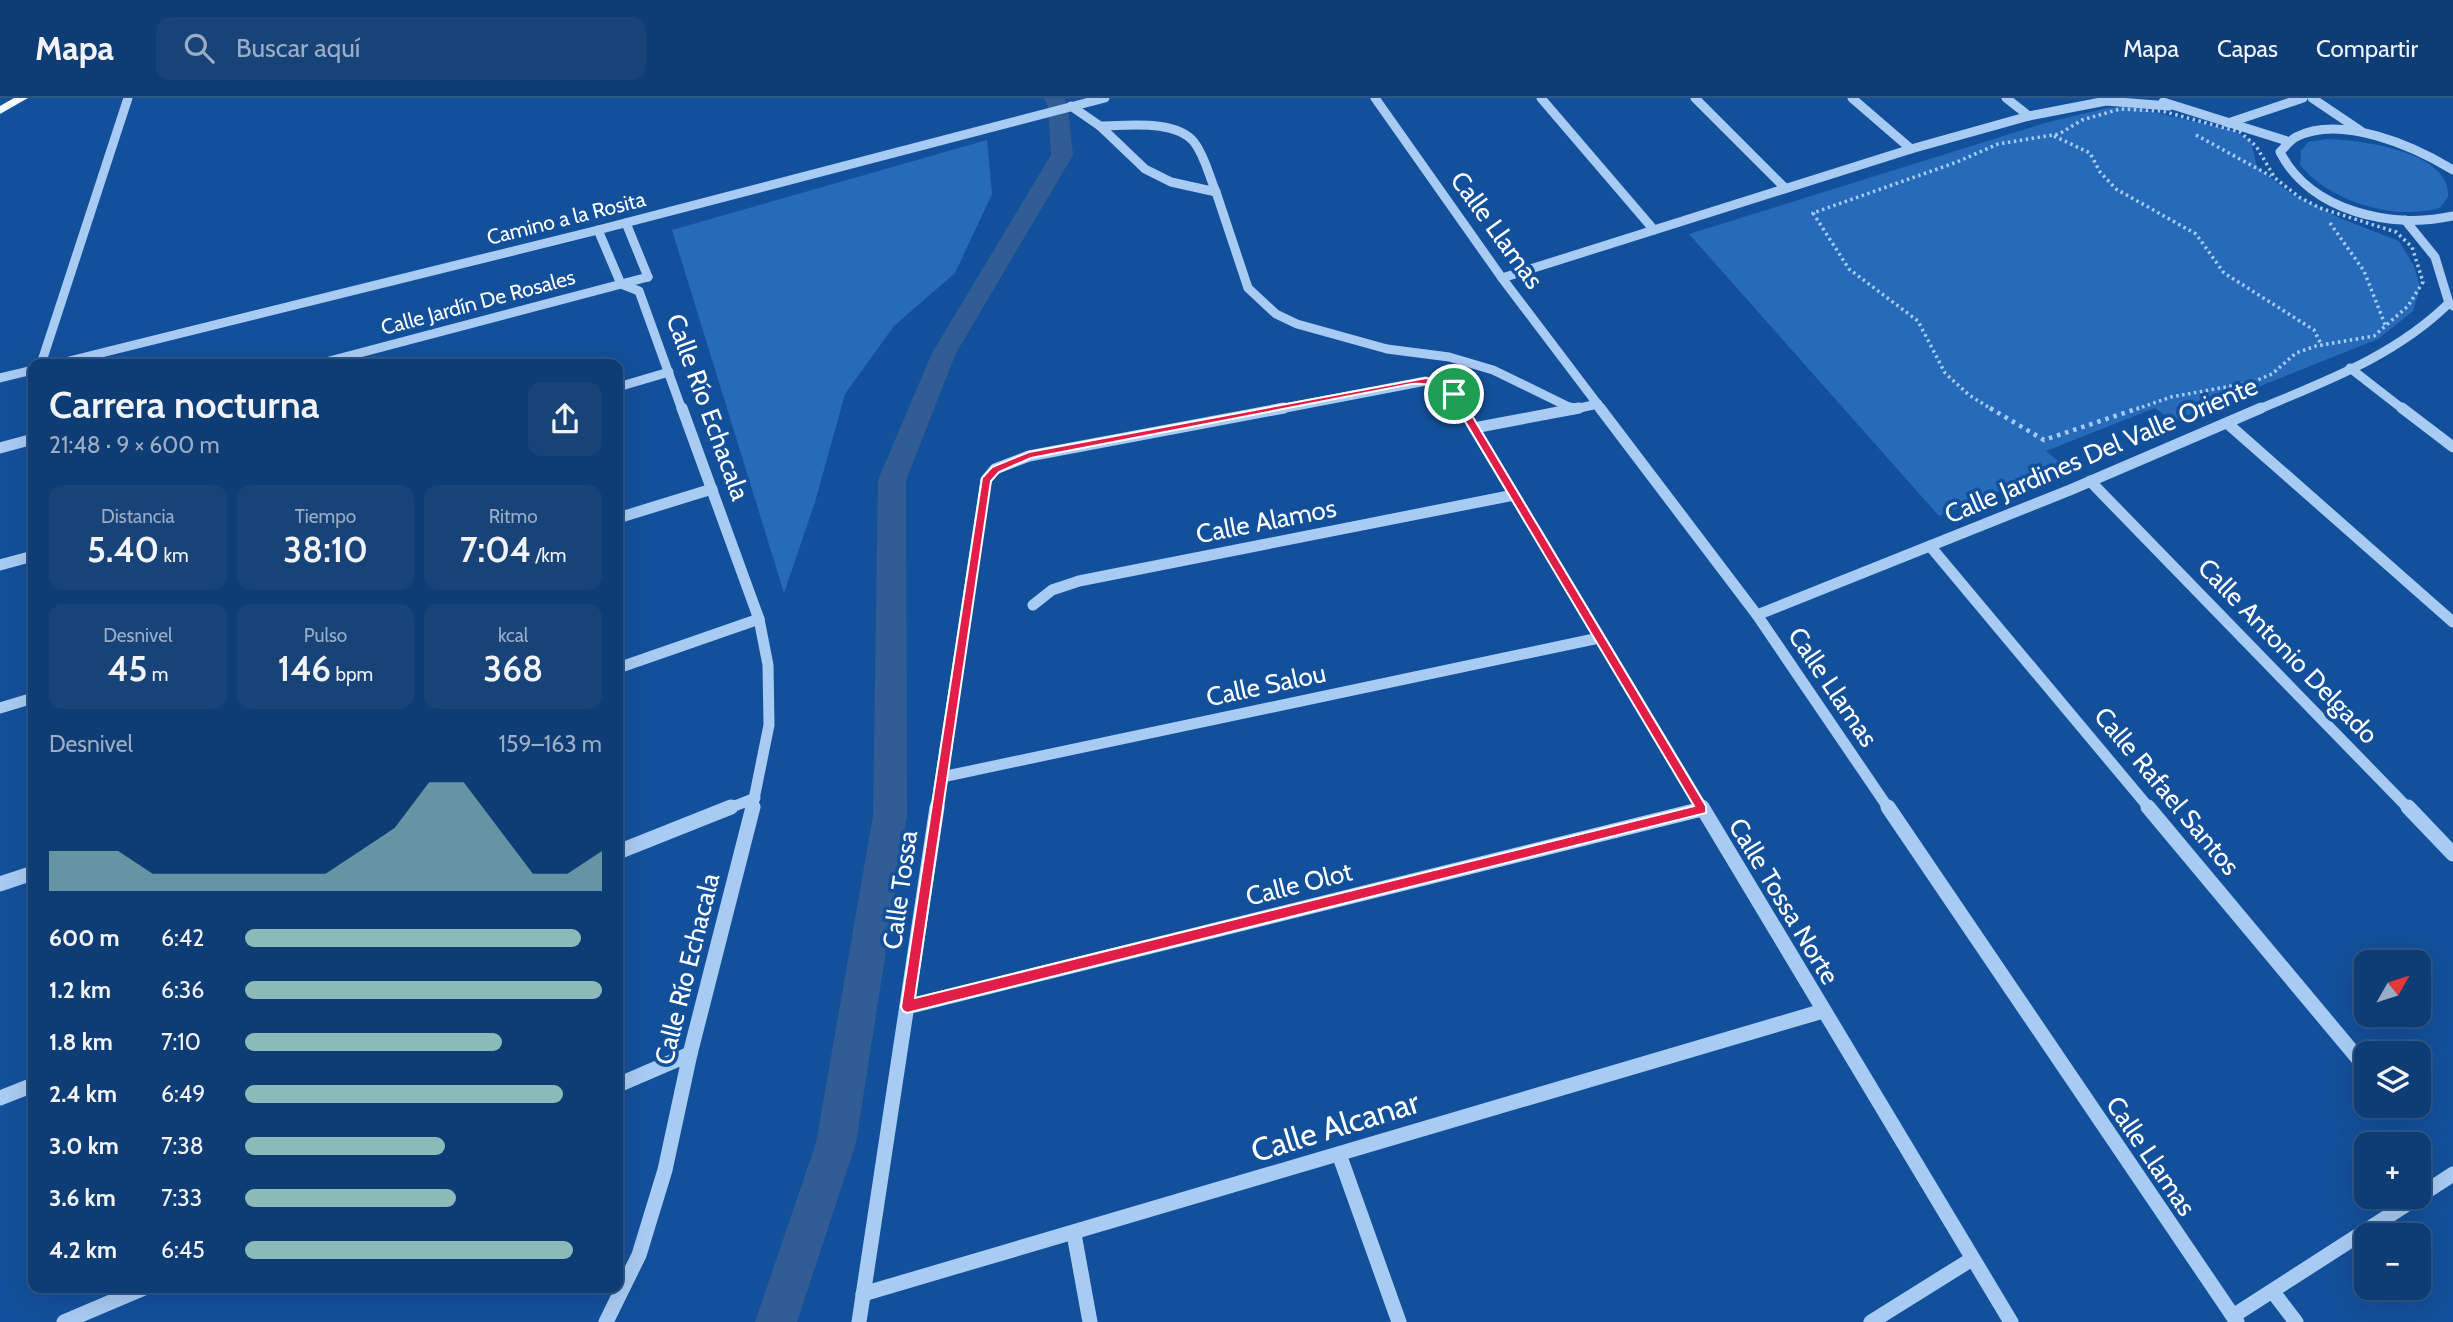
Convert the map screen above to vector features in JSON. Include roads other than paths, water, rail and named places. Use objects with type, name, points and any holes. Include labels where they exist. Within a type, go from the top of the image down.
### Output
[{"type":"main road","points":[[0,111],[22,98]]},
{"type":"street","points":[[43,359],[122,107],[128,98]]},
{"type":"street","name":"Camino a la Rosita","points":[[77,359],[626,223],[1071,106],[1081,101],[1105,98]]},
{"type":"street","name":"Calle Llamas","points":[[1375,98],[1502,278],[1757,615],[2235,1319]]},
{"type":"street","points":[[1541,98],[1654,229]]},
{"type":"street","points":[[1695,98],[1785,188]]},
{"type":"street","points":[[1852,98],[1910,149]]},
{"type":"street","points":[[2006,98],[2029,116]]},
{"type":"street","points":[[2157,98],[2169,106]]},
{"type":"street","points":[[2228,123],[2302,98]]},
{"type":"street","points":[[2312,98],[2364,133]]},
{"type":"street","points":[[1502,278],[1910,149],[2029,116],[2106,101],[2169,106],[2287,141]]},
{"type":"street","points":[[1071,106],[1100,126],[1145,169],[1171,181],[1216,192]]},
{"type":"street","points":[[1100,126],[1146,126],[1177,132],[1193,141],[1216,192],[1248,288],[1276,314],[1297,324],[1387,349],[1450,357],[1493,370],[1573,409]]},
{"type":"street","points":[[2453,170],[2440,160],[2390,139],[2364,133],[2319,131],[2302,134],[2287,141],[2280,152],[2283,165],[2295,179],[2316,193],[2363,212],[2405,220],[2428,221],[2453,216]]},
{"type":"street","points":[[2440,160],[2453,158]]},
{"type":"street","points":[[2405,220],[2429,245],[2442,272],[2451,305]]},
{"type":"street","points":[[626,223],[648,277]]},
{"type":"street","points":[[598,230],[621,284]]},
{"type":"street","name":"Calle Jardín De Rosales","points":[[337,359],[648,277]]},
{"type":"street","name":"Calle Río Echacala","points":[[639,291],[648,277]]},
{"type":"street","name":"Calle Río Echacala","points":[[621,284],[639,291],[759,618],[768,664],[769,725],[755,798],[690,1054],[665,1170],[639,1255],[623,1287]]},
{"type":"street","name":"Calle Jardines Del Valle Oriente","points":[[1757,615],[2090,481],[2350,369],[2406,340],[2451,305]]},
{"type":"street","points":[[2350,369],[2453,447]]},
{"type":"street","points":[[0,378],[28,371]]},
{"type":"street","points":[[623,386],[669,372]]},
{"type":"street","name":"Calle Tossa Norte","points":[[995,470],[1029,456],[1412,382],[1426,381],[1442,385],[1454,394],[2011,1322]]},
{"type":"street","points":[[1474,428],[1598,404]]},
{"type":"street","points":[[2227,423],[2453,622]]},
{"type":"street","points":[[0,448],[28,440]]},
{"type":"street","name":"Calle Tossa","points":[[859,1322],[986,480],[995,470]]},
{"type":"street","name":"Calle Antonio Delgado","points":[[2090,481],[2453,854]]},
{"type":"street","points":[[623,516],[712,489]]},
{"type":"street","name":"Calle Alamos","points":[[1033,605],[1052,590],[1079,581],[1514,495]]},
{"type":"street","name":"Calle Rafael Santos","points":[[1930,546],[2354,1054]]},
{"type":"street","points":[[0,565],[28,557]]},
{"type":"street","points":[[623,666],[759,618]]},
{"type":"street","name":"Calle Salou","points":[[942,778],[1599,638]]},
{"type":"street","points":[[0,708],[28,700]]},
{"type":"street","points":[[623,850],[755,798]]},
{"type":"street","name":"Calle Olot","points":[[907,1007],[1702,809]]},
{"type":"street","points":[[0,884],[28,875]]},
{"type":"street","name":"Calle Alcanar","points":[[863,1294],[1823,1012]]},
{"type":"street","points":[[623,1083],[690,1054]]},
{"type":"street","points":[[0,1098],[28,1087]]},
{"type":"street","points":[[1339,1154],[1399,1322]]},
{"type":"street","points":[[2431,1188],[2453,1174]]},
{"type":"street","points":[[2235,1319],[2400,1209]]},
{"type":"street","points":[[1074,1234],[1090,1322]]},
{"type":"street","points":[[1871,1322],[1972,1259]]},
{"type":"street","points":[[2273,1292],[2296,1322]]},
{"type":"street","points":[[64,1322],[132,1293]]},
{"type":"street","name":"Calle Río Echacala","points":[[606,1322],[620,1293]]},
{"type":"waterway","points":[[776,1322],[836,1143],[890,816],[892,480],[944,353],[1062,155],[1058,107],[1054,98]]}]
